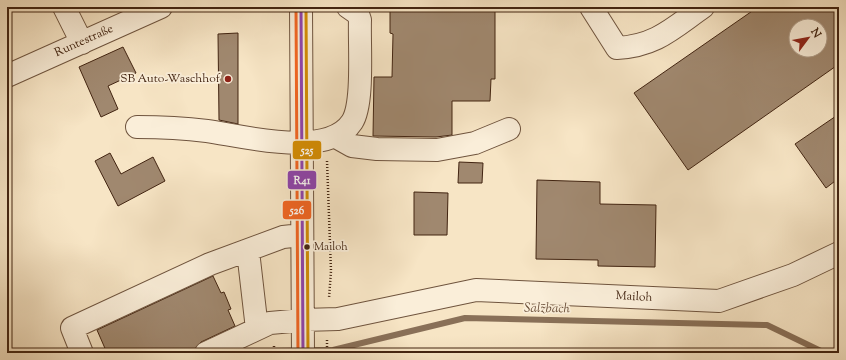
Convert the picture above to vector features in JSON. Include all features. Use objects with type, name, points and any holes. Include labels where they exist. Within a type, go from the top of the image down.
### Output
[{"type":"street","points":[[64,7],[82,42]]},
{"type":"street","name":"Runtestraße","points":[[7,76],[161,7]]},
{"type":"street","points":[[301,7],[303,335]]},
{"type":"street","points":[[137,127],[182,128],[250,137],[272,142],[302,143],[330,138],[352,123],[358,107],[360,20],[358,14],[348,7]]},
{"type":"street","points":[[591,7],[617,48],[631,48],[655,41],[703,7]]},
{"type":"street","points":[[330,138],[352,146],[377,149],[437,150],[475,143],[509,129]]},
{"type":"street","points":[[82,353],[72,328],[210,264],[283,238],[302,235]]},
{"type":"street","points":[[248,251],[257,329]]},
{"type":"street","name":"Mailoh","points":[[206,353],[270,323],[303,335],[327,320],[476,290],[719,302],[793,275],[839,253]]},
{"type":"path","points":[[327,320],[331,271],[329,178],[330,138]]},
{"type":"building","points":[[390,7],[495,7],[495,79],[491,79],[490,101],[452,101],[452,135],[436,137],[373,136],[374,77],[392,77],[393,34],[390,33]]},
{"type":"building","points":[[758,7],[839,7],[839,64],[688,170],[634,93]]},
{"type":"building","name":"SB Auto-Waschhof","points":[[238,33],[238,124],[219,120],[218,34]]},
{"type":"building","points":[[123,47],[136,73],[108,86],[118,109],[101,117],[79,67]]},
{"type":"building","points":[[839,114],[839,178],[826,188],[795,144]]},
{"type":"building","points":[[110,153],[121,174],[153,157],[165,181],[118,206],[95,161]]},
{"type":"building","points":[[459,162],[483,163],[482,183],[458,183]]},
{"type":"building","points":[[537,180],[600,182],[600,204],[656,205],[655,267],[598,266],[598,260],[536,259]]},
{"type":"building","points":[[414,192],[448,193],[447,235],[414,235]]},
{"type":"building","points":[[213,276],[221,293],[224,292],[231,309],[228,310],[235,326],[201,342],[195,349],[186,353],[107,353],[97,330]]},
{"type":"waterway","name":"Salzbach","points":[[267,353],[270,351],[333,350],[465,318],[767,325],[825,353]]},
{"type":"transit line","name":"526","points":[[296,7],[298,353]]},
{"type":"transit line","name":"R41","points":[[301,7],[303,353]]},
{"type":"transit line","name":"525","points":[[306,7],[308,353]]},
{"type":"place","name":"SB Auto-Waschhof","points":[[228,79]]},
{"type":"place","name":"Mailoh","points":[[307,247]]}]
